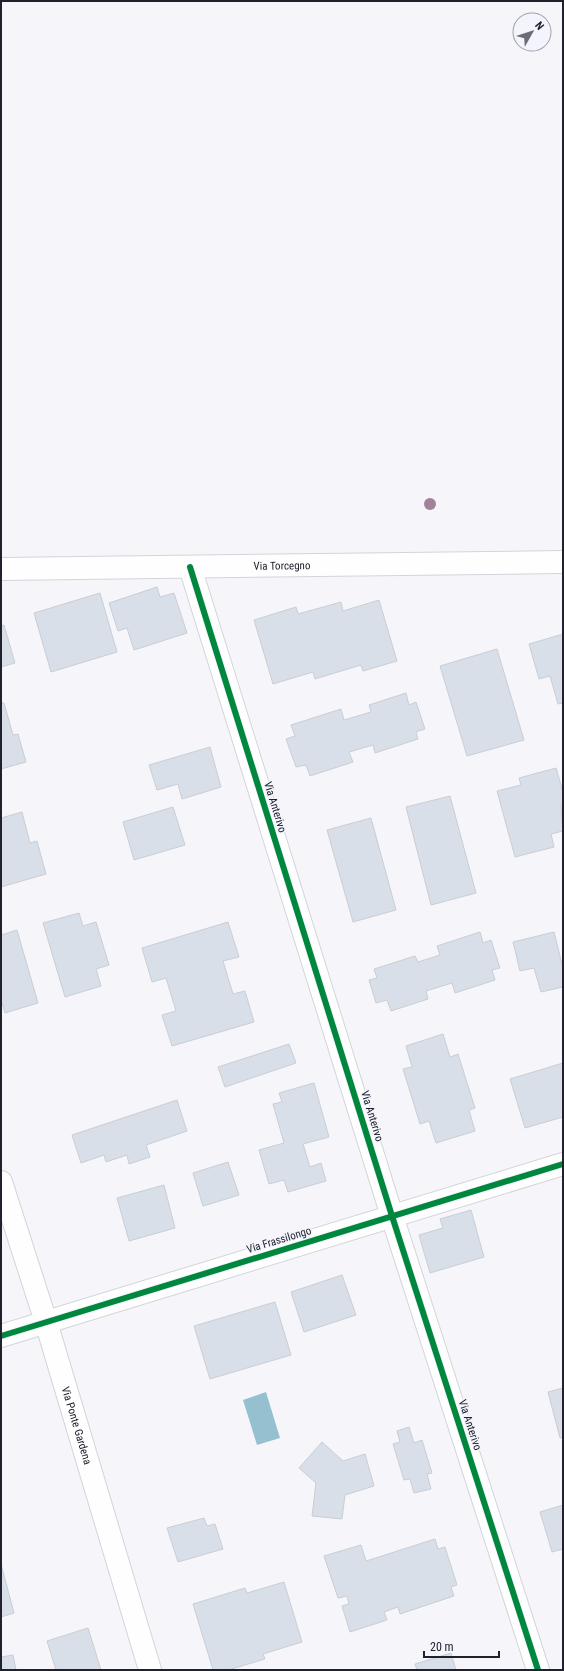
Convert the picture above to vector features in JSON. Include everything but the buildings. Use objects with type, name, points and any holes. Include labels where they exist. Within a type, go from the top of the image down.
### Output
[{"type":"street","name":"Via Torcegno","points":[[1,569],[563,562]]},
{"type":"street","name":"Via Anterivo","points":[[190,567],[392,1216],[538,1670]]},
{"type":"street","name":"Via Frassilongo","points":[[1,1336],[563,1164]]},
{"type":"street","name":"Via Ponte Gardena","points":[[1,1182],[46,1322],[150,1670]]},
{"type":"water","points":[[266,1392],[280,1438],[257,1445],[243,1400]]},
{"type":"cycle path","points":[[190,567],[392,1216],[538,1670]]},
{"type":"cycle path","points":[[1,1336],[563,1164]]}]
